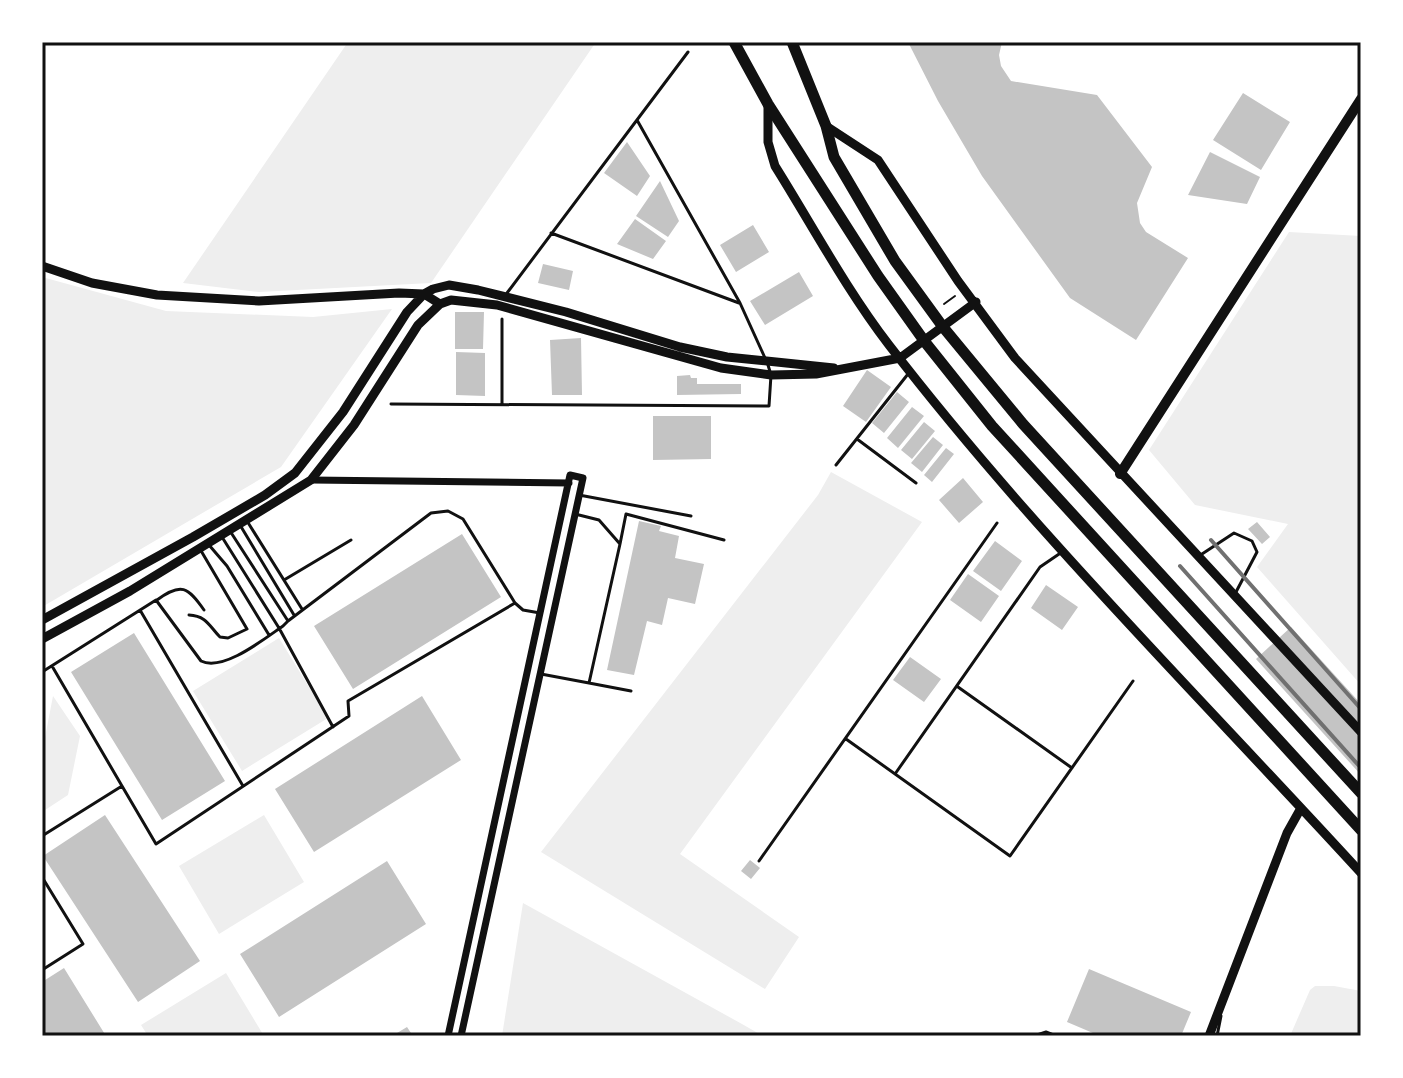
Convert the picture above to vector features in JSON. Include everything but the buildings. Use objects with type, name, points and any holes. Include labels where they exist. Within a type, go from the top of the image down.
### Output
[{"type":"highway","points":[[734,42],[768,104],[878,276],[925,342],[992,426],[1361,830]]},
{"type":"highway","points":[[792,42],[826,126],[834,157],[895,261],[943,327],[1023,424],[1361,793]]},
{"type":"main road","points":[[1120,474],[1361,99]]},
{"type":"street","points":[[768,104],[768,142],[775,166],[845,278],[910,371],[1062,552],[1361,873]]},
{"type":"street","points":[[826,126],[878,160],[958,281],[1015,358],[1361,732]]},
{"type":"street","points":[[42,266],[92,283],[157,295],[211,299],[259,301],[424,294],[449,285],[555,309],[680,347],[767,363],[838,369]]},
{"type":"street","points":[[424,294],[440,304]]},
{"type":"street","points":[[42,620],[246,505],[295,473],[343,412],[407,312],[424,294]]},
{"type":"street","points":[[42,639],[205,547],[311,480],[354,425],[418,325],[440,304],[451,300],[497,305],[721,368],[771,375],[816,374],[900,358],[976,302]]},
{"type":"street","points":[[552,320],[555,309]]},
{"type":"street","points":[[311,480],[583,478],[461,1036]]},
{"type":"street","points":[[448,1036],[569,479]]},
{"type":"street","points":[[246,505],[247,521]]},
{"type":"street","points":[[1209,1036],[1287,833],[1301,808]]},
{"type":"lane","points":[[505,296],[688,52]]},
{"type":"lane","points":[[391,404],[769,406],[771,375],[740,303],[637,120]]},
{"type":"lane","points":[[551,233],[740,303]]},
{"type":"lane","points":[[502,319],[502,404]]},
{"type":"lane","points":[[836,465],[910,371]]},
{"type":"lane","points":[[857,439],[916,483]]},
{"type":"lane","points":[[579,495],[691,516]]},
{"type":"lane","points":[[589,683],[628,504]]},
{"type":"lane","points":[[156,600],[201,661],[217,665],[279,628],[431,513],[448,511],[463,519],[515,603],[523,610],[540,614]]},
{"type":"lane","points":[[575,514],[599,520],[620,544]]},
{"type":"lane","points":[[626,514],[724,540]]},
{"type":"lane","points":[[247,521],[302,609]]},
{"type":"lane","points":[[247,521],[294,615]]},
{"type":"lane","points":[[759,861],[997,523]]},
{"type":"lane","points":[[1199,556],[1234,533],[1252,541],[1257,552],[1256,559],[1234,594]]},
{"type":"lane","points":[[226,534],[288,621]]},
{"type":"lane","points":[[226,534],[333,727]]},
{"type":"lane","points":[[284,580],[351,540]]},
{"type":"lane","points":[[189,615],[208,621],[220,637],[228,638],[247,629],[205,547]]},
{"type":"lane","points":[[205,547],[227,566],[269,635]]},
{"type":"lane","points":[[895,774],[1040,567],[1062,552]]},
{"type":"lane","points":[[42,672],[171,590],[183,589],[192,593],[204,610]]},
{"type":"lane","points":[[52,666],[156,844],[349,716],[348,701],[515,603]]},
{"type":"lane","points":[[140,610],[243,786]]},
{"type":"lane","points":[[540,673],[631,691]]},
{"type":"lane","points":[[846,739],[1010,856],[1133,681]]},
{"type":"lane","points":[[958,687],[1072,768]]},
{"type":"lane","points":[[42,836],[122,786]]},
{"type":"lane","points":[[42,877],[83,944],[42,970]]},
{"type":"lane","points":[[1217,1036],[1225,995]]},
{"type":"lane","points":[[1034,1036],[1046,1032],[1056,1036]]},
{"type":"path","points":[[944,304],[955,296]]},
{"type":"shaded area","points":[[348,42],[596,42],[431,283],[259,292],[183,283]]},
{"type":"shaded area","points":[[1289,232],[1361,236],[1361,685],[1257,567],[1288,524],[1195,505],[1149,450]]},
{"type":"shaded area","points":[[42,277],[166,311],[313,317],[392,309],[281,467],[42,607]]},
{"type":"shaded area","points":[[831,472],[922,522],[680,854],[799,937],[765,989],[541,852],[818,495]]},
{"type":"shaded area","points":[[279,638],[328,718],[242,771],[193,691]]},
{"type":"shaded area","points":[[53,696],[80,736],[68,795],[42,812],[42,753]]},
{"type":"shaded area","points":[[264,815],[304,882],[219,934],[179,866]]},
{"type":"shaded area","points":[[523,903],[742,1024],[763,1036],[502,1036]]},
{"type":"shaded area","points":[[226,973],[264,1036],[148,1036],[141,1025]]},
{"type":"shaded area","points":[[1315,986],[1361,991],[1361,1036],[1290,1036],[1310,990]]},
{"type":"railway","points":[[1211,540],[1361,709]]},
{"type":"railway","points":[[1180,566],[1361,768]]}]
